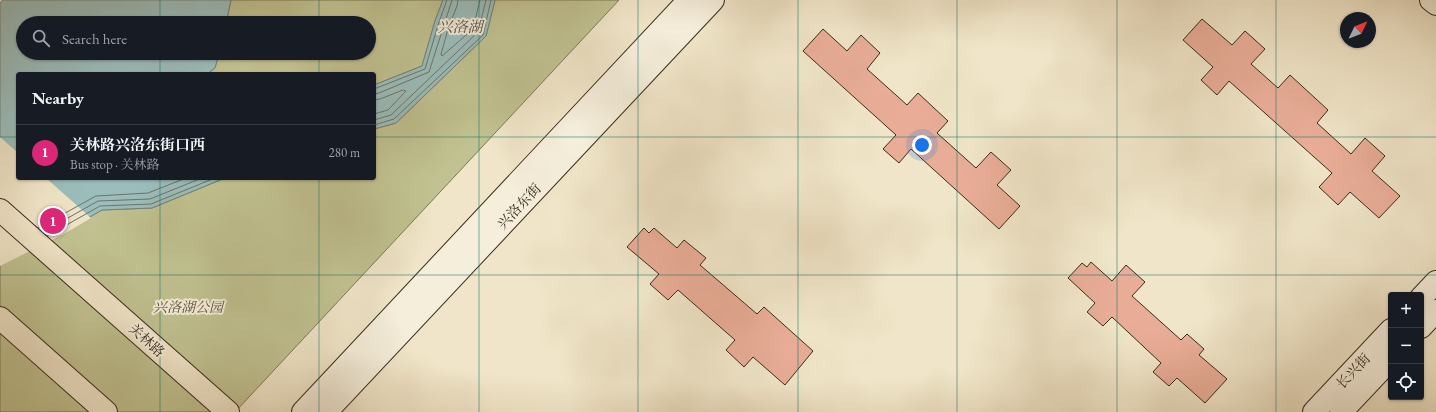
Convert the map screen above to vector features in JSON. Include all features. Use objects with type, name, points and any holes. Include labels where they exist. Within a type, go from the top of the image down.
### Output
[{"type":"main road","name":"关林路","points":[[0,210],[228,412]]},
{"type":"main road","points":[[6,323],[106,412]]},
{"type":"street","name":"兴洛东街","points":[[303,412],[689,0]]},
{"type":"street","name":"兴洛东街","points":[[326,412],[713,0]]},
{"type":"street","points":[[1431,0],[1436,4]]},
{"type":"street","points":[[1424,295],[1436,282]]},
{"type":"street","points":[[1424,324],[1436,311]]},
{"type":"street","name":"长兴街","points":[[1314,412],[1388,333]]},
{"type":"street","name":"长兴街","points":[[1341,412],[1388,362]]},
{"type":"green space","points":[[231,0],[443,0],[435,21],[422,66],[376,84],[376,72],[210,72],[215,68],[217,60],[376,60],[376,16],[228,16]]},
{"type":"green space","name":"兴洛湖公园","points":[[495,0],[619,0],[235,412],[0,412],[0,264],[102,210],[152,208],[220,180],[376,180],[376,128],[396,123],[486,36]]},
{"type":"water","points":[[3,0],[231,0],[228,16],[16,16],[16,60],[217,60],[215,68],[210,72],[16,72],[16,180],[220,180],[152,208],[102,210],[0,264],[0,3]]},
{"type":"water","name":"兴洛湖","points":[[443,0],[495,0],[486,36],[396,123],[376,128],[376,84],[422,66],[435,21]]},
{"type":"pier","points":[[0,137],[16,151],[16,180],[48,180],[91,218],[64,234],[0,266]]},
{"type":"building","points":[[1202,19],[1232,45],[1245,31],[1265,49],[1251,64],[1278,88],[1290,75],[1328,110],[1317,123],[1351,154],[1365,138],[1385,156],[1372,171],[1400,196],[1379,218],[1350,192],[1338,205],[1319,187],[1332,173],[1229,81],[1217,95],[1201,80],[1213,67],[1183,40]]},
{"type":"building","points":[[823,29],[847,51],[861,35],[880,53],[867,69],[907,105],[918,93],[948,121],[937,133],[976,168],[991,152],[1011,170],[997,185],[1020,206],[999,229],[911,149],[899,163],[883,149],[896,135],[803,51]]},
{"type":"building","points":[[644,228],[649,233],[654,228],[677,248],[684,240],[706,258],[700,265],[757,314],[764,307],[813,351],[785,385],[753,357],[744,367],[726,350],[735,340],[678,290],[668,300],[650,284],[659,274],[627,247]]},
{"type":"building","points":[[1091,262],[1112,281],[1126,265],[1145,282],[1132,296],[1181,340],[1187,334],[1204,349],[1199,355],[1227,379],[1205,403],[1177,378],[1169,386],[1153,372],[1161,363],[1112,317],[1103,326],[1087,312],[1095,303],[1068,278],[1082,263],[1087,267]]},
{"type":"place","name":"关林路兴洛东街口西","points":[[53,221]]}]
